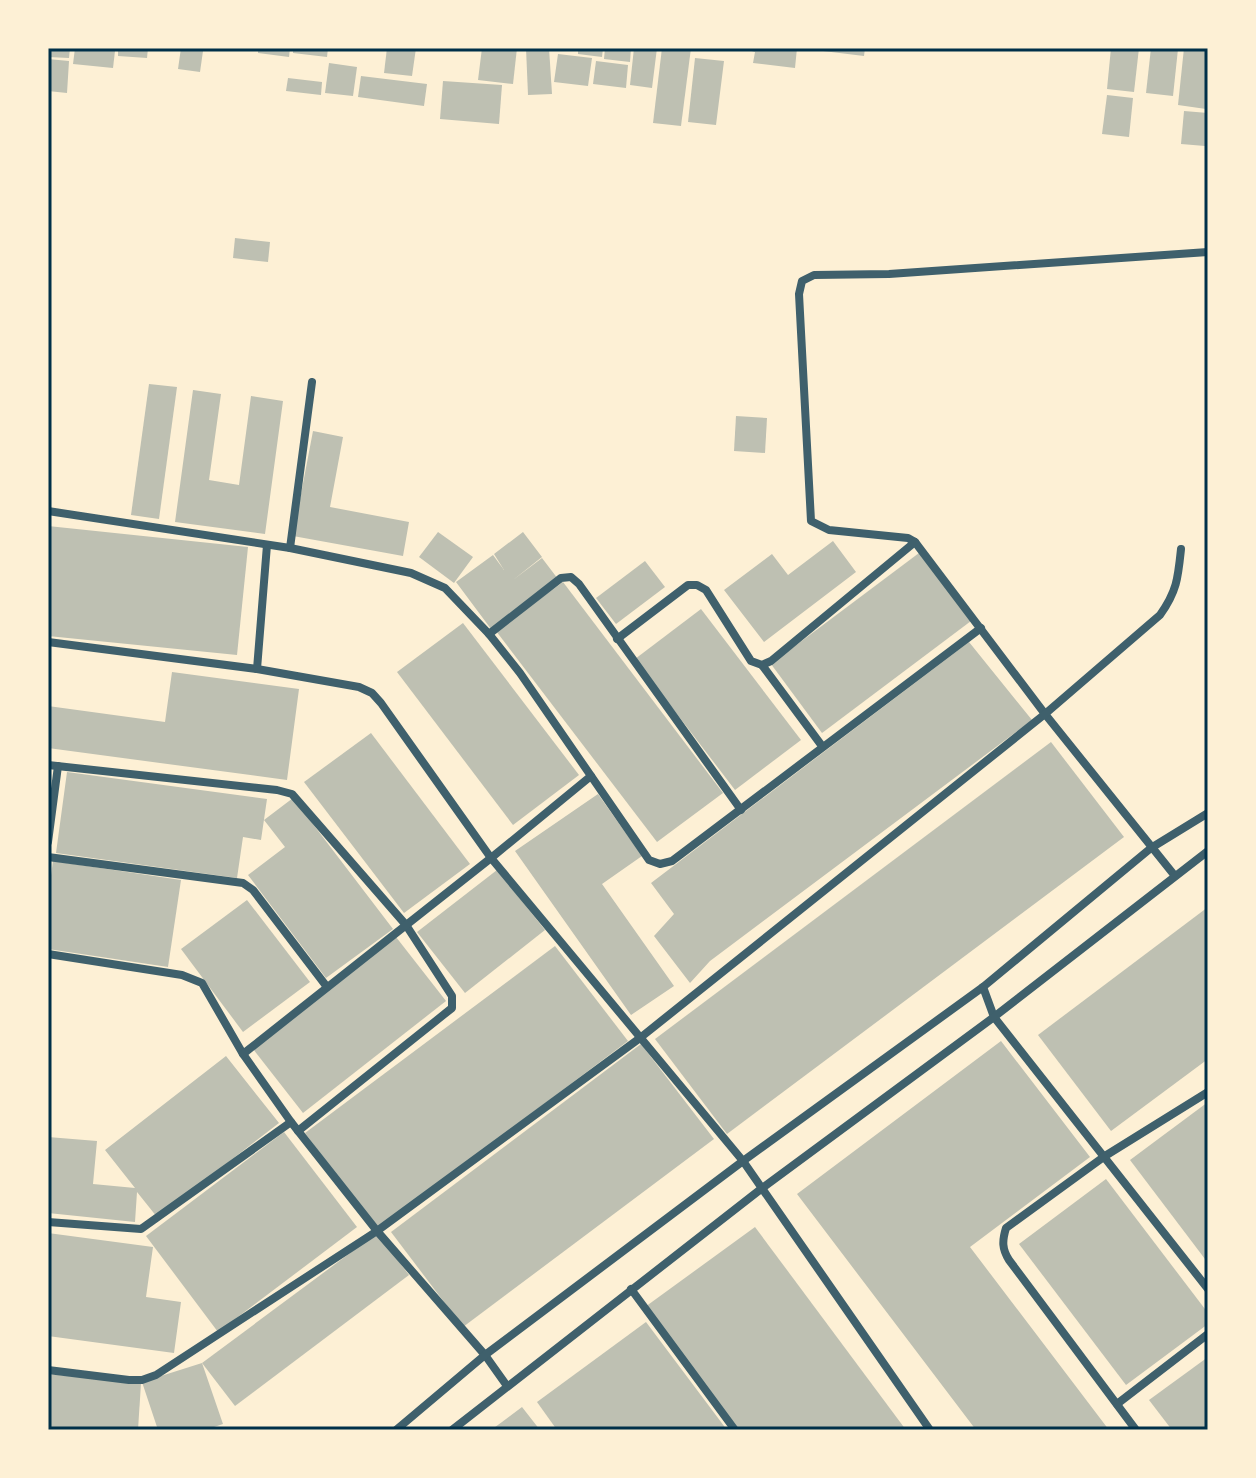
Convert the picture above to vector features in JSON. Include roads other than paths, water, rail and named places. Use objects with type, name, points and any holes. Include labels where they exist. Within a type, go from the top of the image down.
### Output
[{"type":"street","points":[[1175,876],[1045,714],[915,542],[908,538],[829,530],[811,521],[799,294],[802,281],[814,275],[889,274],[1208,252]]},
{"type":"street","points":[[290,548],[312,382]]},
{"type":"street","points":[[48,511],[290,548],[411,573],[445,588],[489,634],[520,673],[649,860],[660,864],[672,861],[981,628]]},
{"type":"street","points":[[762,665],[771,661],[915,542]]},
{"type":"street","points":[[257,669],[267,545]]},
{"type":"street","points":[[48,1370],[129,1380],[156,1375],[377,1231],[640,1038],[1045,714],[1160,615],[1173,597],[1181,549]]},
{"type":"street","points":[[489,634],[561,578],[571,577],[741,810]]},
{"type":"street","points":[[617,639],[688,585],[697,585],[706,590],[751,661],[762,665],[822,746]]},
{"type":"street","points":[[48,642],[257,669],[359,687],[372,693],[491,858],[743,1161],[930,1430]]},
{"type":"street","points":[[48,842],[53,766],[277,790],[292,794],[406,925],[452,996],[452,1008],[298,1131]]},
{"type":"street","points":[[243,1054],[591,776]]},
{"type":"street","points":[[396,1430],[485,1355],[743,1161],[983,987],[1151,848],[1208,813]]},
{"type":"street","points":[[452,1430],[761,1189],[994,1017],[1208,851]]},
{"type":"street","points":[[48,857],[243,883],[253,890],[327,987]]},
{"type":"street","points":[[48,954],[197,979],[206,988],[243,1054],[291,1122],[377,1231],[485,1355],[507,1386]]},
{"type":"street","points":[[983,987],[994,1017],[1208,1289]]},
{"type":"street","points":[[1136,1430],[1009,1260],[1002,1244],[1006,1228],[1105,1156],[1208,1092]]},
{"type":"street","points":[[48,1222],[141,1229],[291,1122]]},
{"type":"street","points":[[631,1289],[735,1430]]},
{"type":"street","points":[[1117,1404],[1208,1334]]}]
